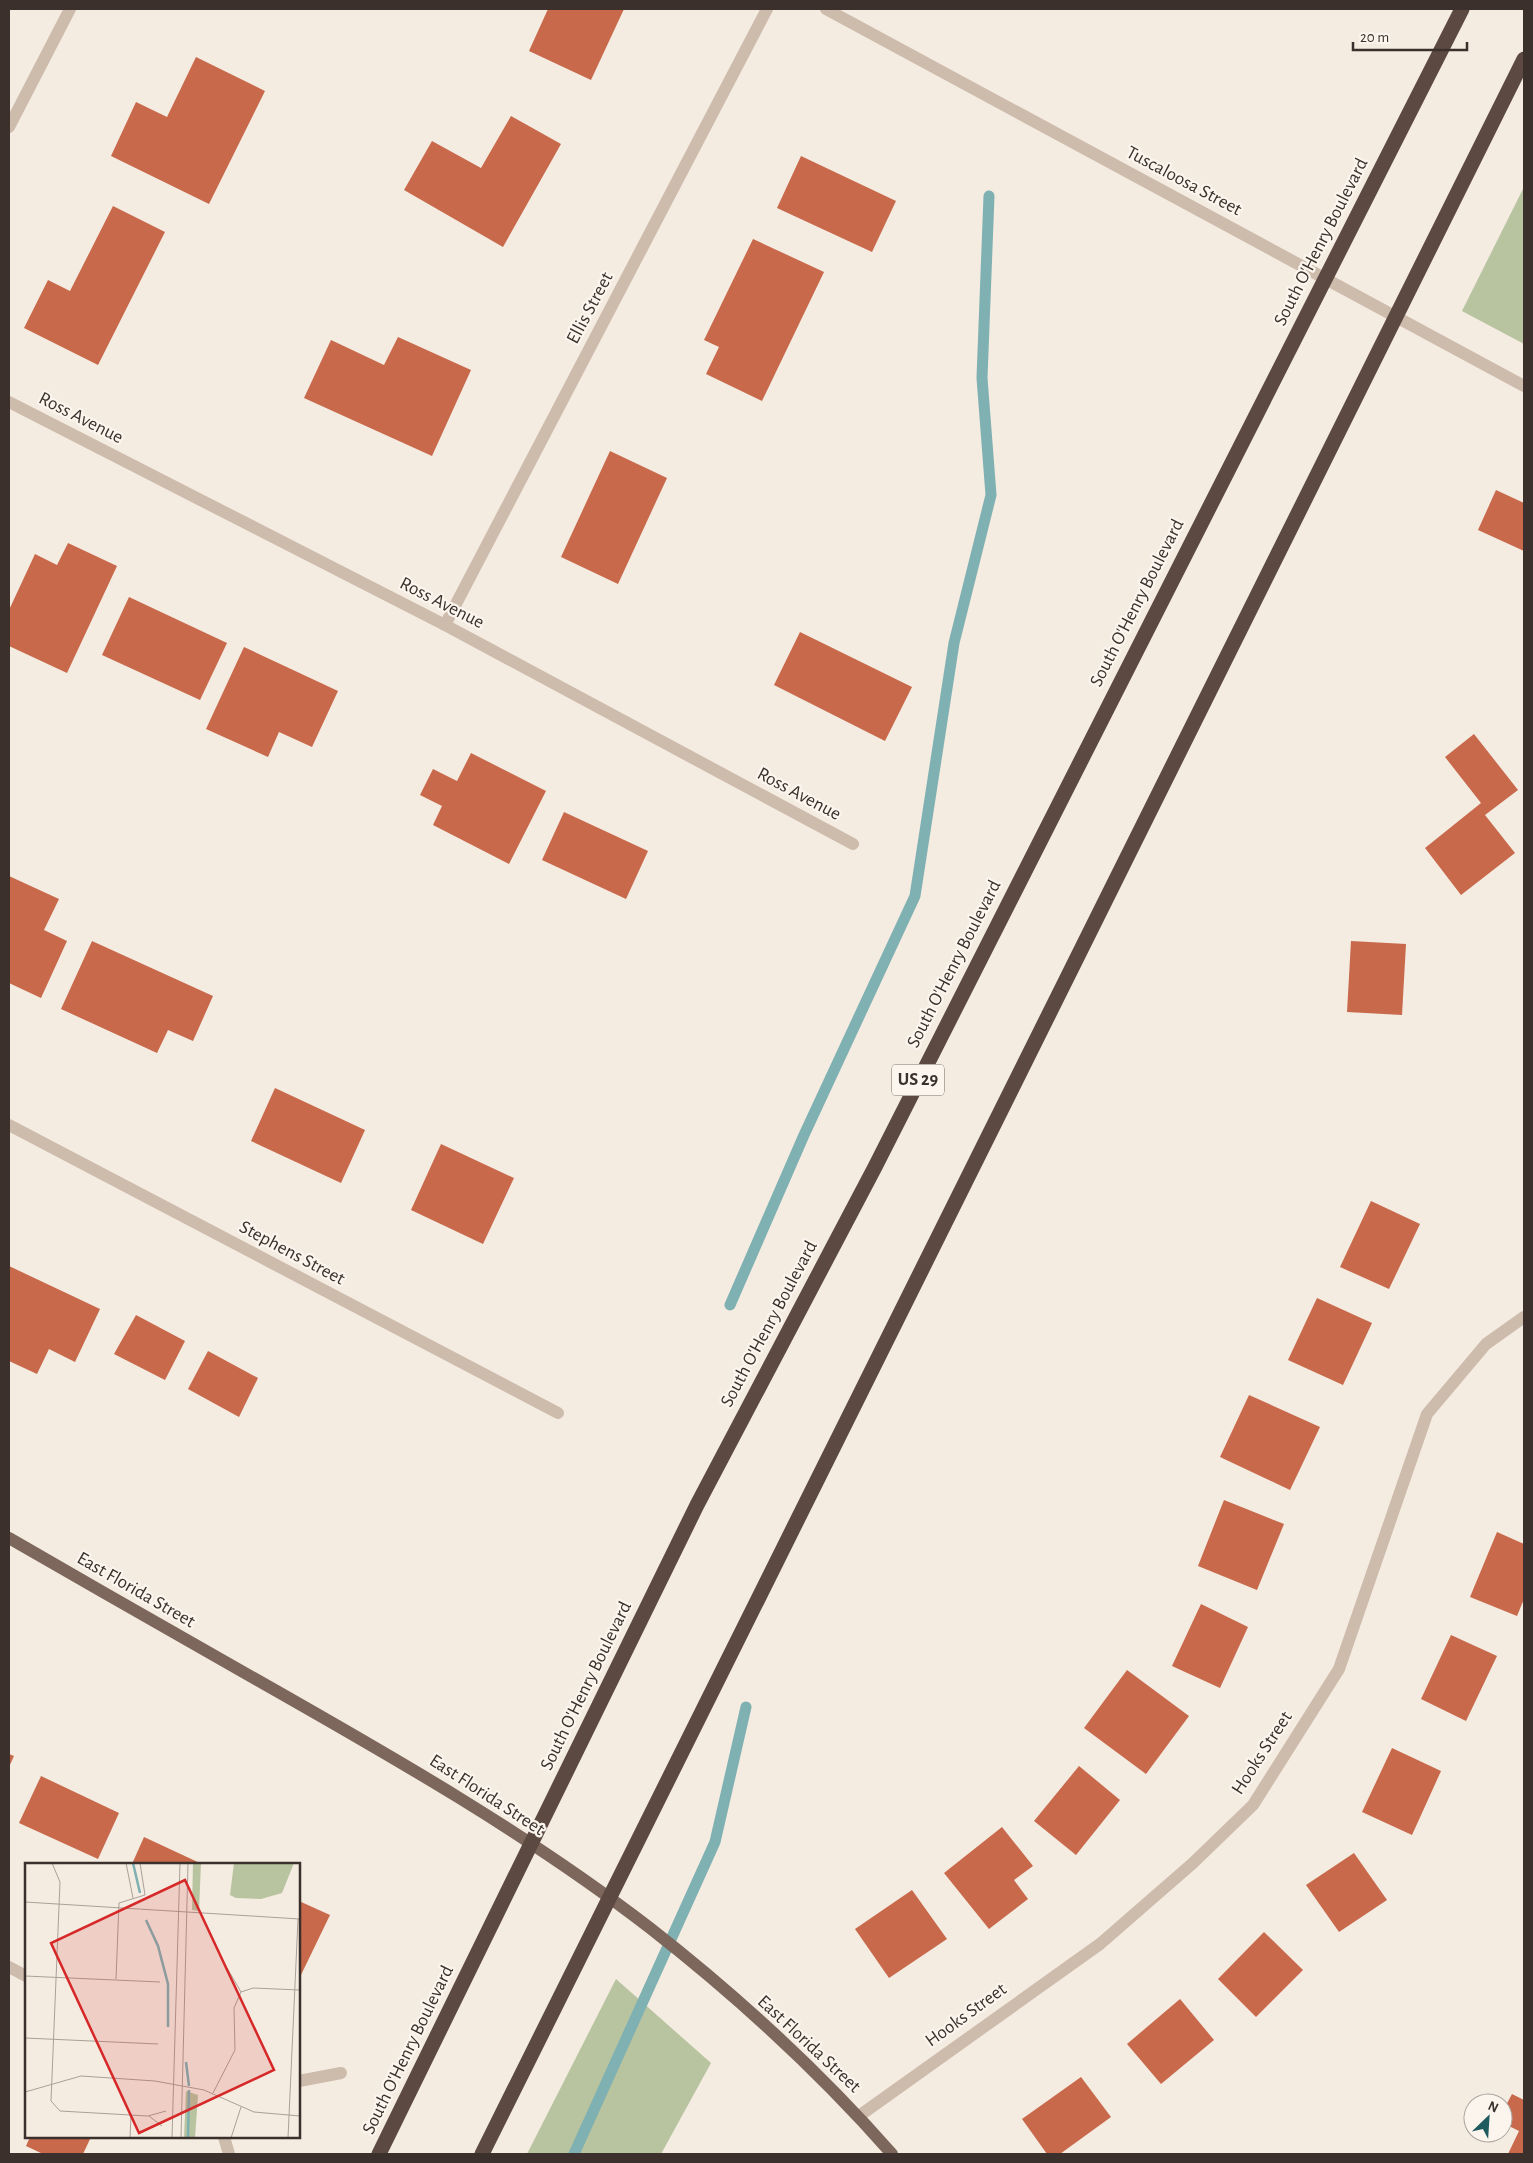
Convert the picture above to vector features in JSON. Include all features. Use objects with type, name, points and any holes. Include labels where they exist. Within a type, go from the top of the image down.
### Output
[{"type":"highway","name":"South O'Henry Boulevard","points":[[379,2154],[697,1505],[875,1166],[999,918],[1462,9]]},
{"type":"highway","points":[[482,2154],[1524,59]]},
{"type":"main road","name":"East Florida Street","points":[[9,1538],[376,1748],[489,1817],[649,1928],[788,2046],[858,2116],[892,2154]]},
{"type":"street","points":[[9,127],[70,9]]},
{"type":"street","name":"Ellis Street","points":[[446,626],[767,9]]},
{"type":"street","name":"Tuscaloosa Street","points":[[826,9],[1524,386]]},
{"type":"street","name":"Ross Avenue","points":[[9,402],[446,626],[854,844]]},
{"type":"street","name":"Stephens Street","points":[[9,1126],[558,1413]]},
{"type":"street","name":"Hooks Street","points":[[858,2116],[1100,1944],[1193,1863],[1252,1805],[1339,1669],[1427,1414],[1486,1344],[1524,1317]]},
{"type":"street","points":[[9,1967],[25,1975]]},
{"type":"street","points":[[300,2081],[341,2073]]},
{"type":"street","points":[[224,2138],[229,2154]]},
{"type":"green space","points":[[1524,187],[1524,344],[1462,311]]},
{"type":"green space","points":[[616,1979],[711,2063],[661,2154],[527,2154]]},
{"type":"building","points":[[548,9],[624,9],[591,80],[529,51]]},
{"type":"building","points":[[196,57],[265,91],[209,204],[111,156],[136,102],[167,117]]},
{"type":"building","points":[[511,116],[561,144],[503,247],[404,190],[432,141],[481,168]]},
{"type":"building","points":[[801,156],[896,201],[872,252],[777,208]]},
{"type":"building","points":[[113,206],[165,232],[98,365],[24,328],[48,280],[70,291]]},
{"type":"building","points":[[753,239],[824,272],[762,401],[706,374],[719,347],[704,340]]},
{"type":"building","points":[[398,337],[471,370],[432,456],[304,398],[331,340],[384,365]]},
{"type":"building","points":[[610,451],[667,478],[618,584],[561,557]]},
{"type":"building","points":[[1496,490],[1524,503],[1524,551],[1478,530]]},
{"type":"building","points":[[68,543],[117,566],[67,673],[9,646],[9,610],[35,554],[57,565]]},
{"type":"building","points":[[129,597],[227,643],[200,700],[102,655]]},
{"type":"building","points":[[800,632],[912,687],[885,741],[774,685]]},
{"type":"building","points":[[244,647],[338,691],[312,747],[279,732],[268,757],[206,729]]},
{"type":"building","points":[[1474,734],[1518,790],[1485,815],[1515,853],[1461,895],[1425,848],[1481,803],[1445,757]]},
{"type":"building","points":[[471,753],[546,791],[509,864],[433,825],[442,806],[420,795],[433,769],[457,781]]},
{"type":"building","points":[[564,812],[648,851],[626,899],[542,860]]},
{"type":"building","points":[[9,876],[59,899],[44,930],[67,941],[41,998],[9,983]]},
{"type":"building","points":[[92,941],[213,996],[193,1041],[168,1030],[157,1053],[61,1009]]},
{"type":"building","points":[[1351,941],[1406,944],[1402,1015],[1347,1012]]},
{"type":"building","points":[[275,1088],[365,1130],[341,1183],[251,1141]]},
{"type":"building","points":[[441,1144],[514,1178],[483,1244],[411,1210]]},
{"type":"building","points":[[1371,1201],[1420,1224],[1389,1289],[1340,1267]]},
{"type":"building","points":[[9,1266],[100,1309],[75,1362],[49,1349],[37,1374],[9,1361]]},
{"type":"building","points":[[1317,1298],[1372,1323],[1343,1385],[1288,1360]]},
{"type":"building","points":[[136,1315],[185,1341],[165,1380],[114,1354]]},
{"type":"building","points":[[208,1351],[258,1378],[239,1417],[188,1389]]},
{"type":"building","points":[[1249,1395],[1320,1427],[1290,1490],[1220,1457]]},
{"type":"building","points":[[1224,1500],[1284,1524],[1257,1590],[1198,1566]]},
{"type":"building","points":[[1497,1532],[1524,1544],[1524,1599],[1517,1616],[1470,1597]]},
{"type":"building","points":[[1201,1604],[1248,1627],[1220,1688],[1172,1666]]},
{"type":"building","points":[[1451,1635],[1497,1656],[1466,1721],[1421,1699]]},
{"type":"building","points":[[1127,1670],[1189,1716],[1146,1774],[1084,1728]]},
{"type":"building","points":[[1392,1748],[1441,1771],[1412,1835],[1362,1812]]},
{"type":"building","points":[[9,1754],[14,1756],[9,1767]]},
{"type":"building","points":[[1079,1766],[1120,1800],[1076,1855],[1034,1821]]},
{"type":"building","points":[[41,1776],[119,1813],[98,1859],[19,1823]]},
{"type":"building","points":[[1002,1827],[1033,1866],[1014,1880],[1028,1899],[989,1929],[944,1873]]},
{"type":"building","points":[[144,1837],[200,1863],[132,1863]]},
{"type":"building","points":[[1354,1853],[1387,1900],[1339,1932],[1306,1885]]},
{"type":"building","points":[[912,1890],[947,1939],[889,1978],[855,1929]]},
{"type":"building","points":[[300,1901],[330,1915],[300,1977]]},
{"type":"building","points":[[1264,1932],[1303,1970],[1256,2017],[1218,1979]]},
{"type":"building","points":[[1180,1999],[1214,2040],[1161,2084],[1127,2044]]},
{"type":"building","points":[[1081,2077],[1111,2117],[1060,2154],[1047,2154],[1022,2119]]},
{"type":"building","points":[[1513,2094],[1524,2100],[1524,2154],[1508,2154],[1519,2131],[1513,2128]]},
{"type":"building","points":[[30,2138],[91,2138],[83,2154],[43,2154],[26,2146]]},
{"type":"waterway","points":[[730,1305],[804,1135],[915,896],[954,643],[991,495],[982,378],[989,196]]},
{"type":"waterway","points":[[574,2154],[715,1842],[746,1707]]}]
